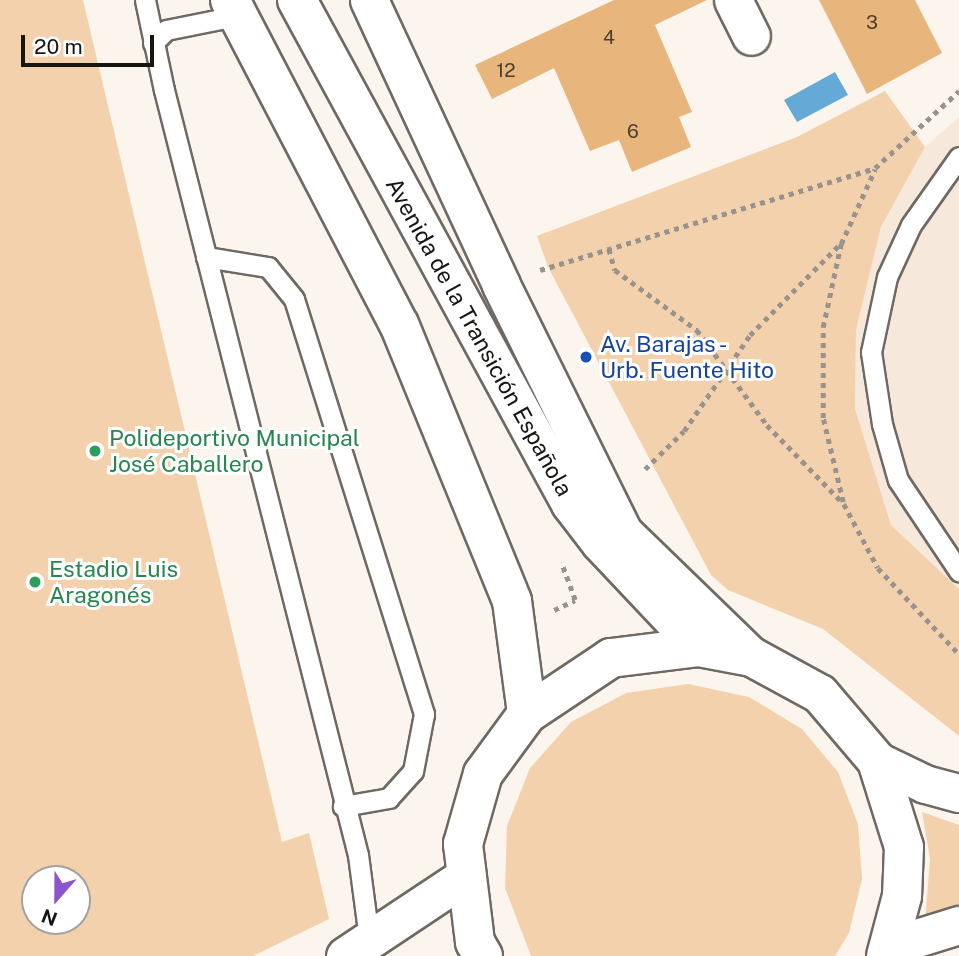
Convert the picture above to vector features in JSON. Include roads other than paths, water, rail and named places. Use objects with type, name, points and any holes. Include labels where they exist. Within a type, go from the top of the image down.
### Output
[{"type":"main road","name":"Avenida de la Transición Española","points":[[297,0],[524,422],[571,504],[601,543],[699,648]]},
{"type":"main road","points":[[222,6],[254,51],[399,324],[512,601],[527,714]]},
{"type":"main road","points":[[483,956],[475,942],[463,844],[483,774],[527,714],[611,659],[699,648],[752,657],[820,694],[877,761],[904,847],[902,896],[888,951]]},
{"type":"street","points":[[369,0],[501,285],[623,532],[752,657]]},
{"type":"street","points":[[733,0],[751,36]]},
{"type":"street","points":[[877,761],[925,784],[959,793]]},
{"type":"street","points":[[357,948],[467,875]]},
{"type":"street","points":[[888,951],[959,925]]},
{"type":"lane","points":[[145,0],[153,43],[206,257],[343,806],[358,855],[357,948]]},
{"type":"lane","points":[[153,43],[166,30],[222,6]]},
{"type":"lane","points":[[959,158],[911,225],[887,277],[871,352],[882,424],[898,480],[959,571]]},
{"type":"lane","points":[[206,257],[268,267],[294,299],[424,714],[413,771],[389,799],[343,806]]},
{"type":"water","points":[[835,72],[848,95],[797,122],[784,100]]},
{"type":"place","name":"Av. Barajas - Urb. Fuente Hito","points":[[586,357]]},
{"type":"place","name":"Polideportivo Municipal José Caballero","points":[[95,451]]},
{"type":"place","name":"Estadio Luis Aragonés","points":[[35,582]]}]
